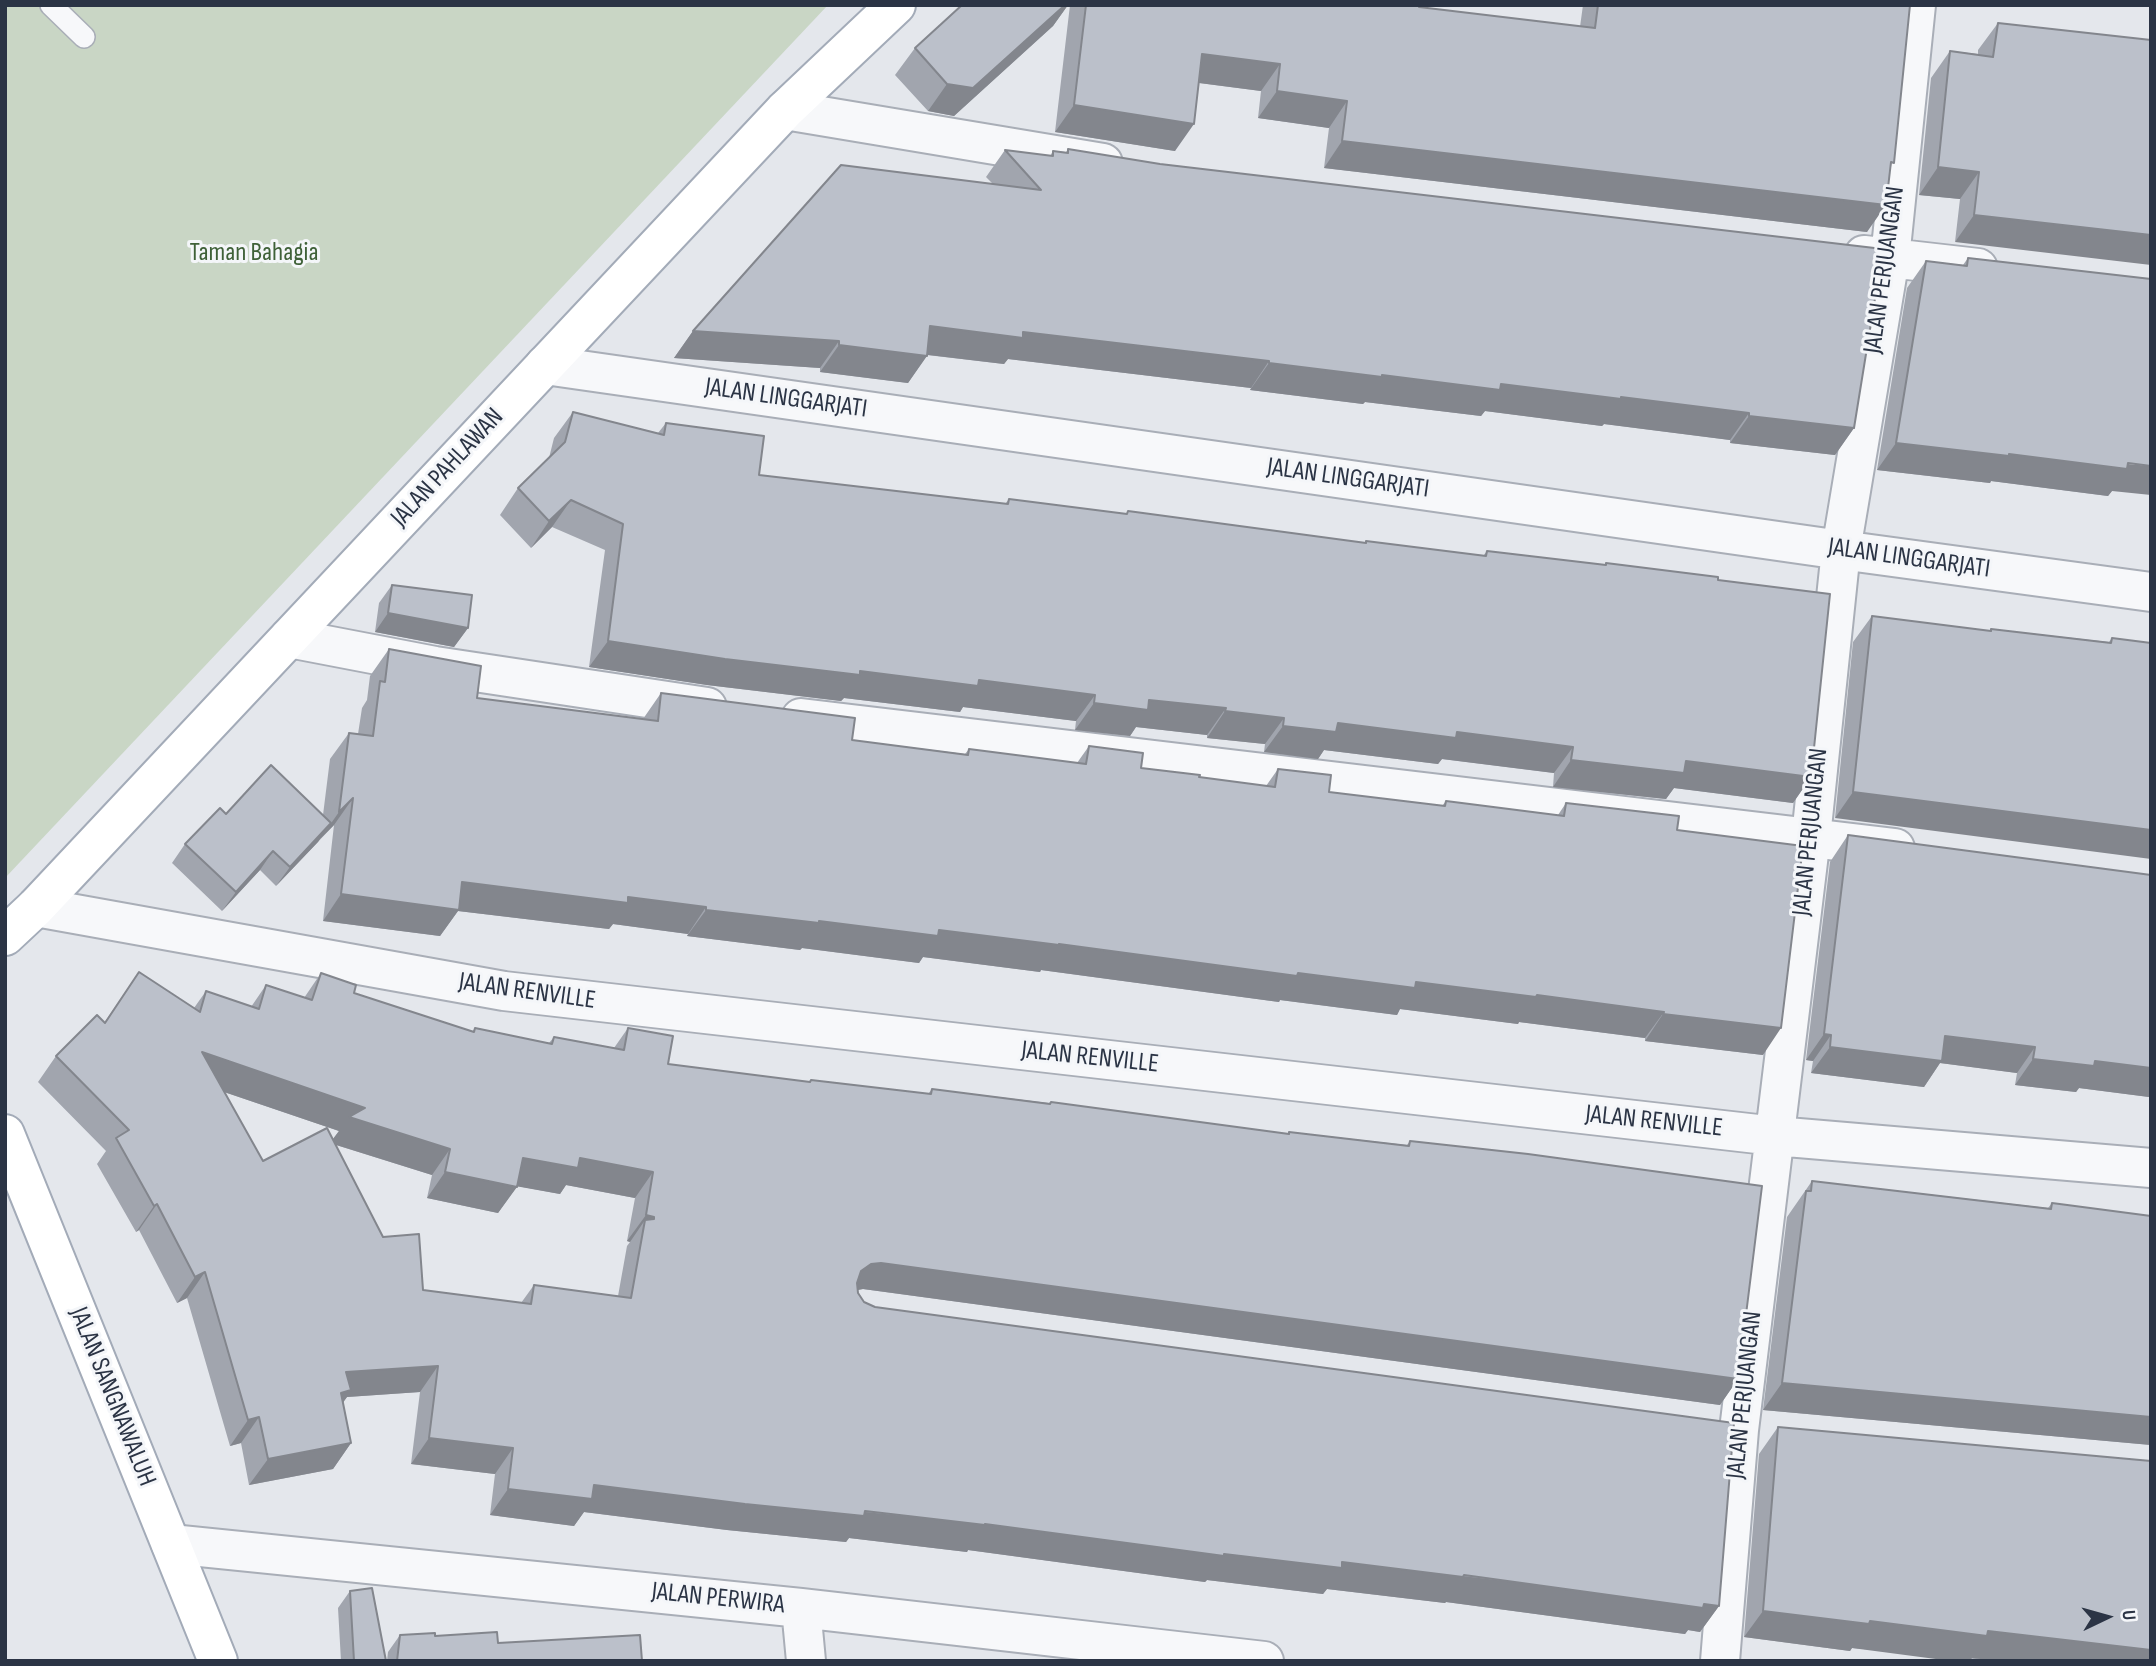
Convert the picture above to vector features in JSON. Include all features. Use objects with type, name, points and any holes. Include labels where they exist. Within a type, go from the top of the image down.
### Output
[{"type":"main road","name":"JALAN PAHLAWAN","points":[[5,936],[36,907],[785,110],[896,5]]},
{"type":"main road","name":"JALAN SANGNAWALUH","points":[[5,1134],[218,1661]]},
{"type":"street","name":"JALAN PERJUANGAN","points":[[1720,1661],[1740,1429],[1811,837],[1841,550],[1889,258],[1916,5]]},
{"type":"street","points":[[785,110],[1131,167]]},
{"type":"street","points":[[1834,251],[2013,272]]},
{"type":"street","name":"JALAN LINGGARJATI","points":[[545,365],[2151,592]]},
{"type":"street","points":[[289,638],[435,666],[759,713],[1933,853]]},
{"type":"street","name":"JALAN RENVILLE","points":[[36,907],[503,991],[1774,1136],[2151,1168]]},
{"type":"street","name":"JALAN PERWIRA","points":[[171,1544],[801,1608],[1264,1661]]},
{"type":"street","points":[[801,1608],[806,1661]]},
{"type":"lane","points":[[51,5],[83,37]]},
{"type":"green space","name":"Taman Bahagia","points":[[5,5],[828,5],[5,878]]},
{"type":"building","points":[[962,5],[1065,5],[973,88],[947,84],[915,48]]},
{"type":"building","points":[[1086,5],[1419,5],[1595,28],[1598,5],[1910,5],[1894,163],[1891,162],[1886,205],[1342,141],[1347,101],[1277,91],[1280,64],[1202,54],[1194,124],[1074,105]]},
{"type":"building","points":[[1998,23],[2151,40],[2151,235],[1974,215],[1979,172],[1938,167],[1950,51],[1993,57]]},
{"type":"building","points":[[1068,149],[1160,164],[1883,249],[1854,428],[1621,397],[1501,384],[1500,390],[1023,332],[1023,338],[930,326],[927,356],[839,345],[839,341],[693,331],[841,165],[1041,190],[1005,150],[1053,156],[1053,151],[1068,153]]},
{"type":"building","points":[[1968,258],[2151,279],[2151,466],[2128,463],[2127,469],[1896,443],[1926,261],[1967,266]]},
{"type":"building","points":[[573,412],[664,435],[666,423],[764,436],[759,475],[1008,504],[1009,499],[1127,514],[1128,511],[1486,556],[1487,551],[1606,563],[1830,594],[1811,777],[1686,761],[1684,773],[1571,760],[1573,747],[1457,732],[1456,738],[1338,723],[1336,732],[1283,726],[1284,718],[1225,711],[1226,708],[1149,700],[1148,710],[1094,703],[1095,695],[979,680],[978,686],[860,671],[860,675],[725,659],[608,641],[623,524],[571,500],[549,521],[518,488],[565,442]]},
{"type":"building","points":[[392,585],[472,595],[468,628],[388,613]]},
{"type":"building","points":[[1872,616],[2111,643],[2112,638],[2151,643],[2151,830],[1853,792]]},
{"type":"building","points":[[389,649],[481,666],[477,698],[658,721],[661,693],[855,718],[852,740],[968,755],[969,749],[1086,764],[1089,746],[1143,753],[1141,768],[1200,775],[1199,777],[1275,787],[1278,769],[1331,775],[1329,792],[1445,806],[1446,801],[1564,816],[1566,803],[1679,816],[1677,830],[1803,846],[1781,1028],[1537,995],[1416,982],[1415,988],[1298,973],[1297,976],[1059,944],[939,930],[938,936],[706,910],[706,907],[628,897],[628,903],[462,882],[459,910],[341,894],[353,798],[339,812],[349,733],[373,736],[380,681],[385,682]]},
{"type":"building","points":[[271,765],[331,823],[290,867],[273,851],[236,892],[185,844],[220,808],[226,814]]},
{"type":"building","points":[[1848,835],[2151,875],[2151,1068],[2095,1061],[2094,1066],[2033,1059],[2035,1047],[1945,1036],[1942,1061],[1830,1047],[1831,1035],[1824,1034]]},
{"type":"building","points":[[139,972],[200,1012],[206,991],[259,1009],[266,985],[312,1000],[321,973],[356,985],[354,993],[474,1032],[475,1028],[552,1044],[554,1037],[624,1050],[628,1028],[673,1036],[668,1064],[810,1082],[931,1094],[932,1089],[1051,1102],[1289,1134],[1409,1146],[1410,1141],[1528,1154],[1762,1186],[1738,1379],[881,1263],[871,1264],[861,1271],[857,1283],[858,1293],[864,1302],[875,1307],[1734,1423],[1719,1606],[1704,1604],[1703,1608],[1464,1575],[1342,1562],[1342,1568],[1224,1556],[865,1511],[864,1516],[594,1485],[592,1499],[508,1489],[513,1448],[429,1438],[438,1366],[346,1372],[351,1390],[341,1393],[351,1443],[268,1459],[259,1417],[248,1420],[205,1272],[195,1277],[157,1204],[154,1206],[116,1138],[129,1130],[56,1056],[97,1015],[105,1023]],"holes":[[[202,1052],[365,1108],[349,1117],[450,1149],[445,1172],[517,1187],[523,1158],[578,1168],[580,1158],[653,1172],[646,1215],[654,1219],[645,1220],[631,1298],[534,1285],[531,1304],[423,1290],[419,1234],[383,1237],[327,1128],[263,1161]]]},
{"type":"building","points":[[1812,1181],[2051,1209],[2052,1203],[2151,1216],[2151,1417],[1782,1383],[1806,1191],[1811,1191]]},
{"type":"building","points":[[1778,1427],[2151,1461],[2151,1650],[1988,1631],[1987,1636],[1763,1611]]},
{"type":"building","points":[[372,1588],[386,1661],[354,1661],[350,1591]]},
{"type":"building","points":[[497,1632],[498,1643],[640,1635],[642,1661],[397,1661],[400,1635]]}]
